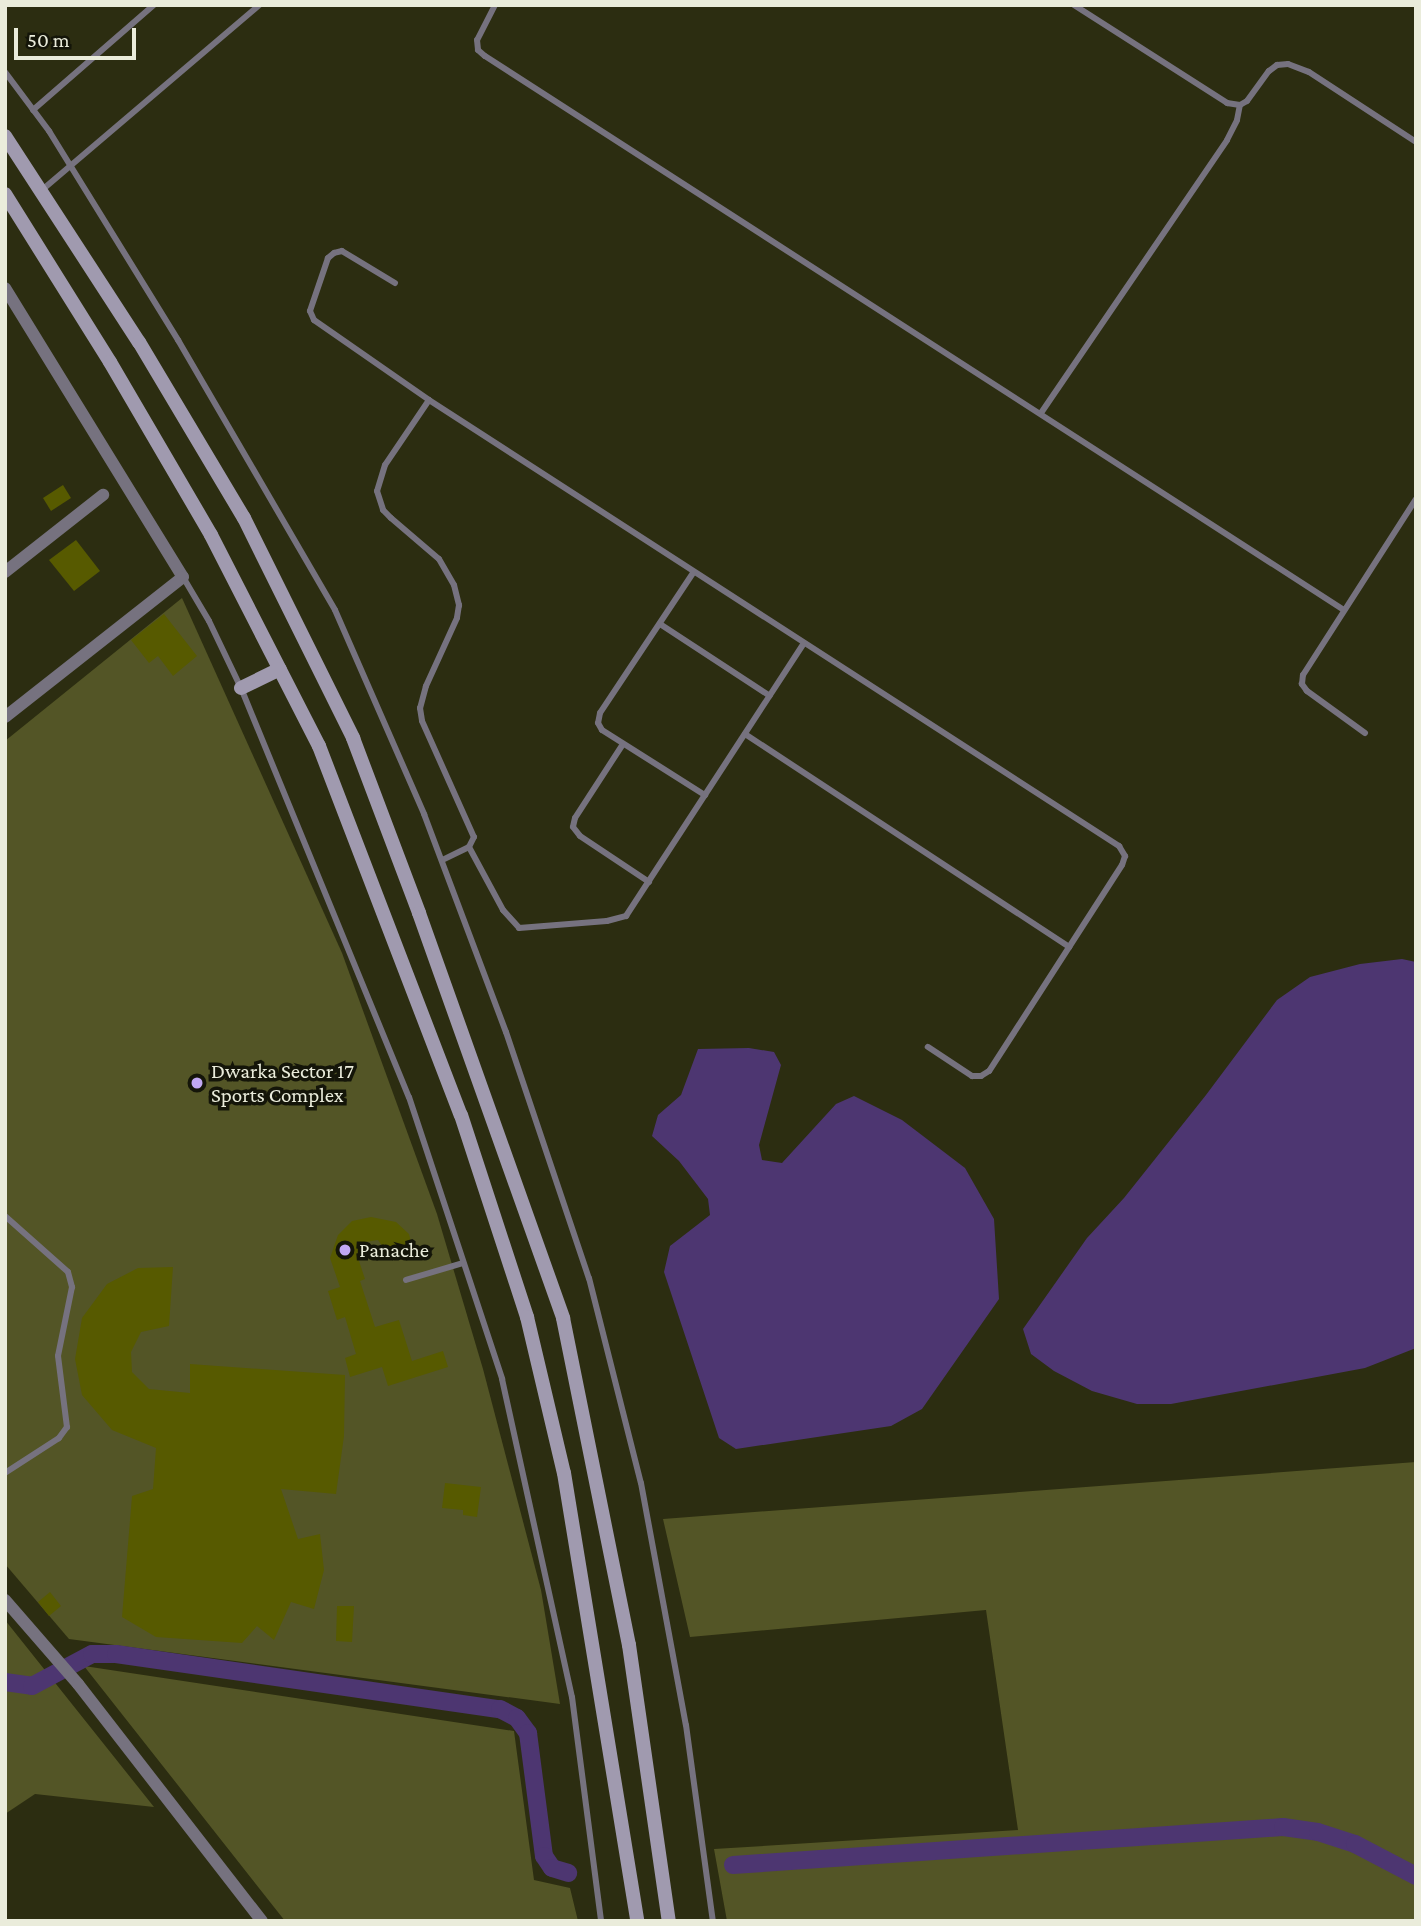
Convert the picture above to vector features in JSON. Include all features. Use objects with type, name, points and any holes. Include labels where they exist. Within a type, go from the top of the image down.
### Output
[{"type":"main road","points":[[5,136],[139,342],[244,517],[353,738],[490,1106],[563,1318],[629,1645],[669,1921]]},
{"type":"main road","points":[[5,194],[110,362],[211,535],[319,746],[389,921],[461,1115],[527,1317],[564,1473],[637,1921]]},
{"type":"main road","points":[[241,688],[280,669]]},
{"type":"street","points":[[5,288],[183,577],[5,717]]},
{"type":"street","points":[[5,572],[103,495]]},
{"type":"street","points":[[5,1600],[55,1656],[262,1921]]},
{"type":"lane","points":[[33,110],[154,5]]},
{"type":"lane","points":[[41,191],[259,5]]},
{"type":"lane","points":[[495,5],[477,40],[478,50],[485,56],[1344,610]]},
{"type":"lane","points":[[1074,5],[1220,99],[1240,105],[1247,101],[1269,71],[1277,65],[1296,65],[1416,142]]},
{"type":"lane","points":[[5,72],[70,165],[178,340],[335,611],[442,860],[506,1032],[589,1278],[641,1483],[686,1725],[713,1921]]},
{"type":"lane","points":[[1041,414],[1227,140],[1237,120],[1240,105]]},
{"type":"lane","points":[[395,283],[342,251],[334,253],[328,258],[310,311],[314,320],[429,400],[1119,846],[1125,856],[1122,865],[989,1071],[981,1076],[972,1076],[928,1047]]},
{"type":"lane","points":[[429,400],[385,465],[377,491],[383,510],[439,559],[454,585],[459,605],[457,618],[426,686],[420,714],[474,837],[469,847],[442,860]]},
{"type":"lane","points":[[1365,733],[1307,691],[1302,684],[1308,667],[1416,499]]},
{"type":"lane","points":[[694,573],[600,713],[598,723],[602,730],[705,795]]},
{"type":"lane","points":[[183,577],[209,621],[241,688],[409,1097],[502,1379],[572,1698],[601,1921]]},
{"type":"lane","points":[[660,624],[770,696]]},
{"type":"lane","points":[[469,847],[503,910],[513,923],[526,930],[618,919],[631,910],[803,644]]},
{"type":"lane","points":[[745,734],[1069,947]]},
{"type":"lane","points":[[624,744],[575,818],[573,827],[580,836],[649,882]]},
{"type":"lane","points":[[5,1216],[68,1272],[72,1287],[58,1356],[68,1422],[66,1431],[5,1473]]},
{"type":"lane","points":[[406,1280],[463,1263]]},
{"type":"green space","name":"Dwarka Sector 17 Sports Complex","points":[[182,598],[342,953],[437,1214],[483,1369],[541,1590],[560,1704],[69,1639],[5,1564],[5,741]]},
{"type":"green space","points":[[1416,1462],[1416,1921],[727,1921],[714,1849],[1018,1830],[986,1610],[690,1637],[663,1519]]},
{"type":"green space","points":[[5,1620],[154,1807],[35,1794],[5,1814]]},
{"type":"green space","points":[[84,1666],[514,1731],[534,1880],[570,1888],[578,1921],[285,1921]]},
{"type":"shaded area","points":[[1402,959],[1416,962],[1416,1348],[1365,1368],[1171,1404],[1137,1404],[1092,1391],[1054,1371],[1031,1354],[1023,1329],[1087,1238],[1124,1198],[1277,1000],[1310,977],[1360,964]]},
{"type":"shaded area","points":[[749,1048],[774,1052],[781,1065],[759,1145],[762,1160],[782,1163],[836,1104],[854,1096],[902,1120],[965,1168],[994,1219],[999,1299],[922,1409],[891,1426],[736,1449],[719,1438],[664,1272],[670,1246],[710,1215],[708,1199],[679,1161],[652,1136],[658,1115],[681,1095],[698,1049]]},
{"type":"building","points":[[63,485],[71,498],[51,511],[43,498]]},
{"type":"building","points":[[76,540],[100,571],[74,591],[49,560]]},
{"type":"building","points":[[164,614],[197,656],[173,676],[158,656],[149,663],[131,640]]},
{"type":"building","points":[[371,1217],[396,1222],[409,1234],[412,1246],[387,1253],[378,1240],[365,1242],[359,1247],[357,1255],[365,1279],[360,1281],[375,1327],[399,1320],[412,1361],[443,1351],[448,1367],[388,1386],[382,1367],[350,1377],[345,1358],[356,1354],[345,1317],[337,1320],[328,1291],[340,1287],[330,1258],[338,1235],[352,1221]]},
{"type":"building","points":[[173,1267],[169,1326],[141,1332],[131,1352],[132,1372],[149,1389],[190,1393],[190,1364],[345,1375],[344,1436],[336,1494],[281,1489],[298,1539],[320,1534],[324,1570],[314,1609],[291,1602],[274,1640],[257,1626],[242,1643],[156,1637],[122,1617],[132,1496],[153,1489],[156,1448],[112,1430],[82,1395],[75,1359],[82,1318],[107,1284],[138,1268]]},
{"type":"building","points":[[445,1483],[481,1487],[477,1517],[463,1515],[463,1510],[442,1508]]},
{"type":"building","points":[[50,1592],[61,1606],[49,1616],[38,1602]]},
{"type":"building","points":[[337,1606],[354,1606],[352,1642],[336,1641]]},
{"type":"waterway","points":[[5,1682],[32,1686],[92,1654],[116,1654],[500,1709],[517,1718],[528,1733],[544,1856],[552,1868],[568,1873]]},
{"type":"waterway","points":[[733,1865],[1283,1827],[1318,1832],[1355,1844],[1416,1876]]},
{"type":"place","name":"Dwarka Sector 17 Sports Complex","points":[[197,1083]]},
{"type":"place","name":"Panache","points":[[345,1250]]}]
